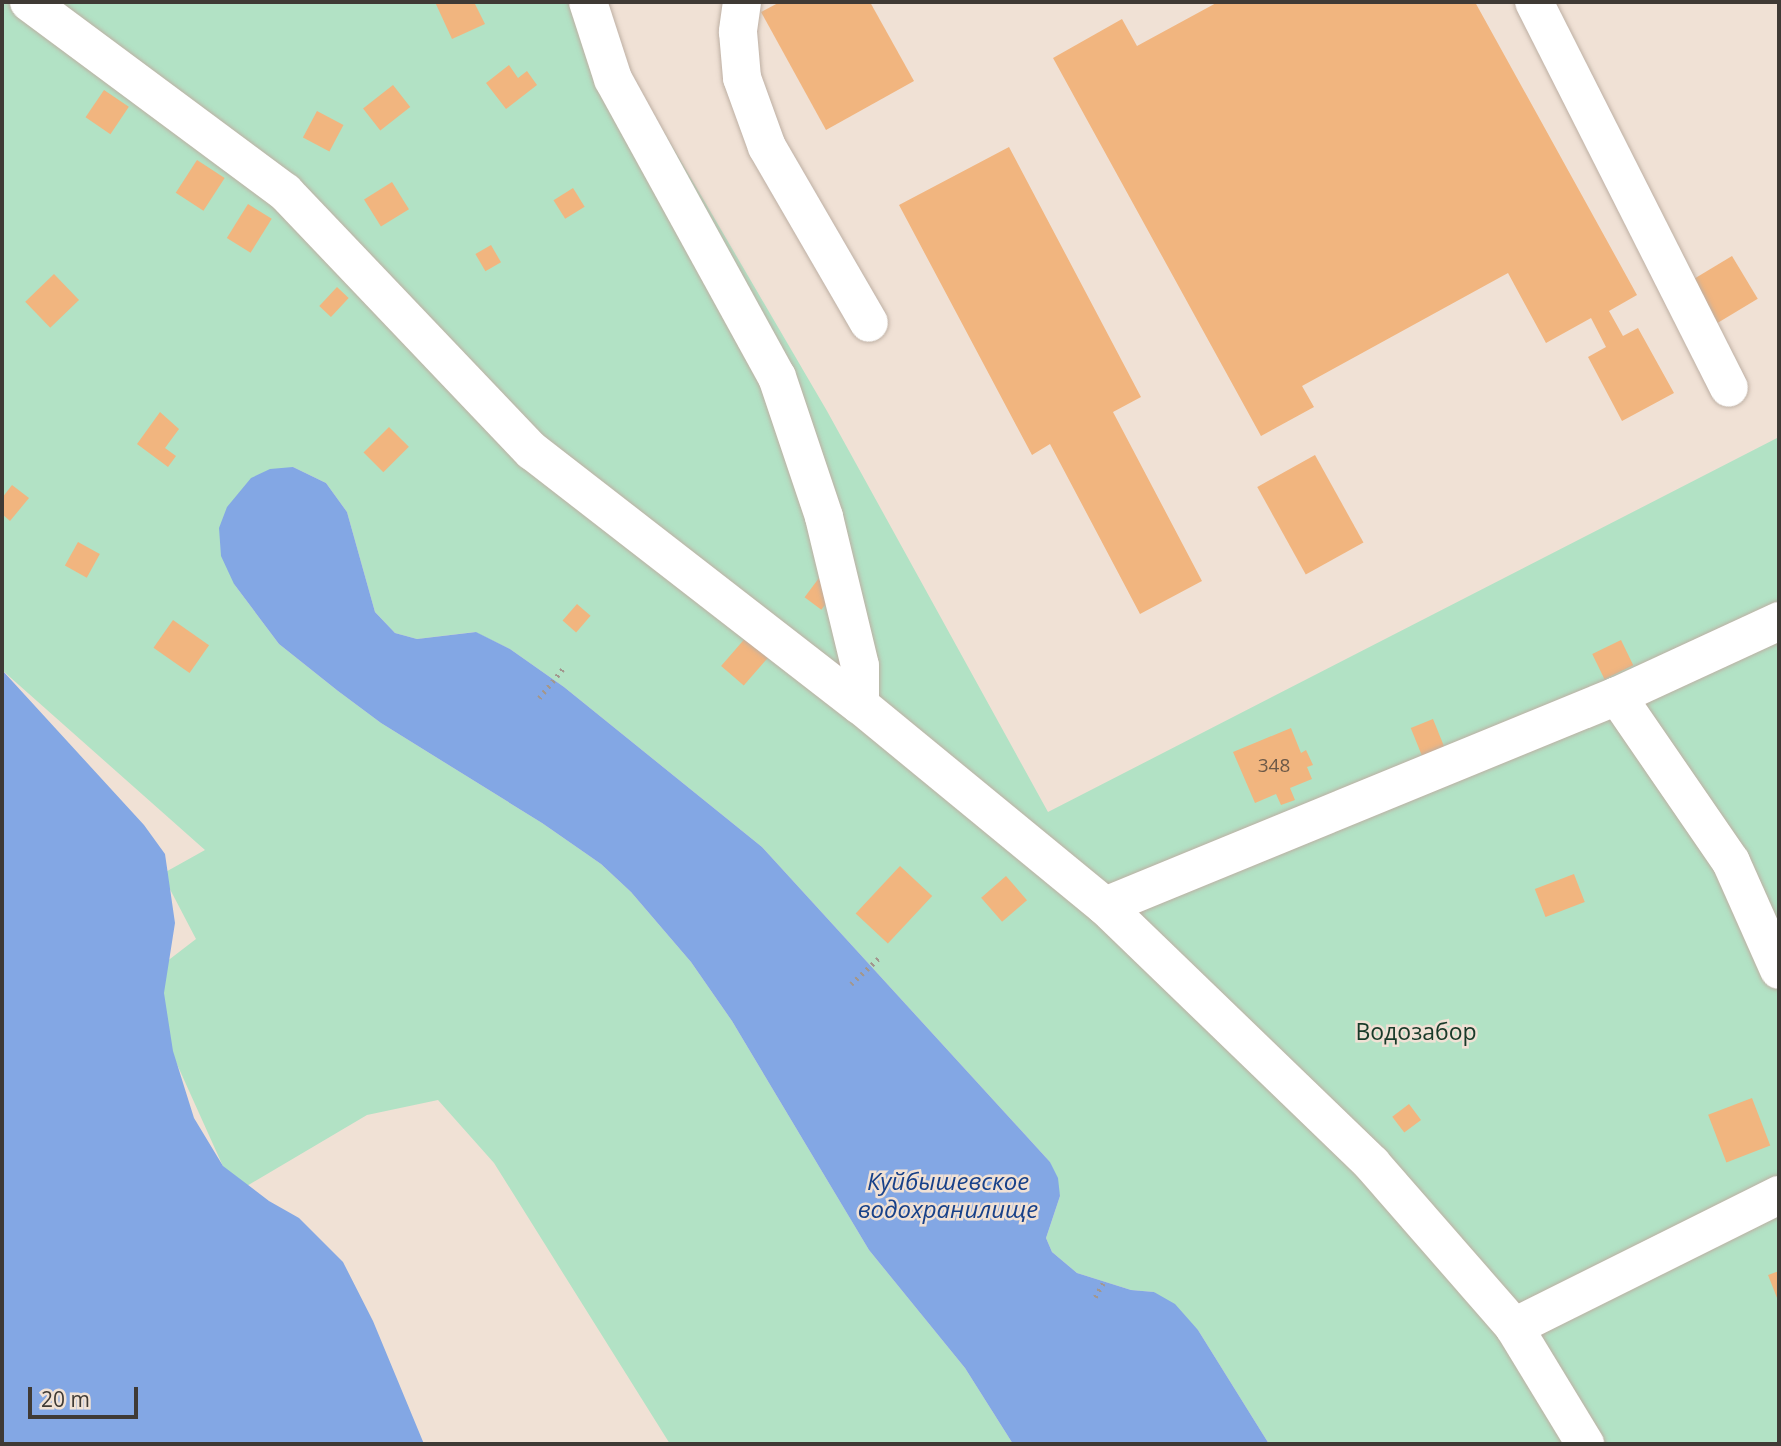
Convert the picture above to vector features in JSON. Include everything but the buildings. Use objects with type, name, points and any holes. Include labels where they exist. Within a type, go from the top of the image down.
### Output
[{"type":"lane","points":[[29,2],[285,192],[533,451],[860,705],[1105,906],[1372,1164],[1514,1327],[1585,1444]]},
{"type":"lane","points":[[588,2],[613,79],[777,377],[824,517],[860,666],[860,705]]},
{"type":"lane","points":[[742,2],[738,32],[742,78],[767,147],[869,323]]},
{"type":"lane","points":[[1534,2],[1729,388]]},
{"type":"lane","points":[[1105,906],[1617,696],[1779,621]]},
{"type":"lane","points":[[1617,696],[1731,862],[1779,970]]},
{"type":"lane","points":[[1514,1327],[1779,1195]]},
{"type":"path","points":[[540,698],[565,666]]},
{"type":"path","points":[[851,984],[880,957]]},
{"type":"path","points":[[1096,1297],[1103,1283]]},
{"type":"green space","name":"Водозабор","points":[[2,2],[588,2],[827,411],[1048,812],[1779,437],[1779,1444],[1269,1444],[1198,1330],[1154,1292],[1131,1290],[1077,1273],[1052,1252],[1046,1238],[1060,1196],[1050,1162],[762,847],[564,687],[510,649],[475,632],[417,639],[395,633],[375,612],[347,512],[326,483],[293,467],[234,584],[279,644],[338,691],[381,723],[542,823],[601,864],[631,892],[691,962],[732,1021],[869,1250],[965,1368],[1013,1444],[670,1444],[494,1163],[438,1100],[367,1115],[235,1193],[140,982],[196,939],[162,874],[205,850],[2,670]]},
{"type":"water","name":"Куйбышевское водохранилище","points":[[293,467],[326,483],[347,512],[375,612],[395,633],[417,639],[476,632],[510,649],[564,687],[762,847],[1050,1162],[1058,1178],[1060,1196],[1046,1238],[1052,1252],[1077,1273],[1131,1290],[1154,1292],[1175,1304],[1198,1330],[1269,1444],[1013,1444],[965,1368],[869,1250],[732,1021],[691,962],[631,892],[601,864],[542,823],[381,723],[338,691],[279,644],[234,584],[221,556],[219,528],[227,507],[251,478],[270,469]]},
{"type":"water","points":[[2,670],[144,825],[165,854],[175,923],[164,993],[173,1051],[194,1118],[223,1166],[269,1201],[299,1218],[343,1262],[373,1321],[424,1444],[2,1444]]}]
